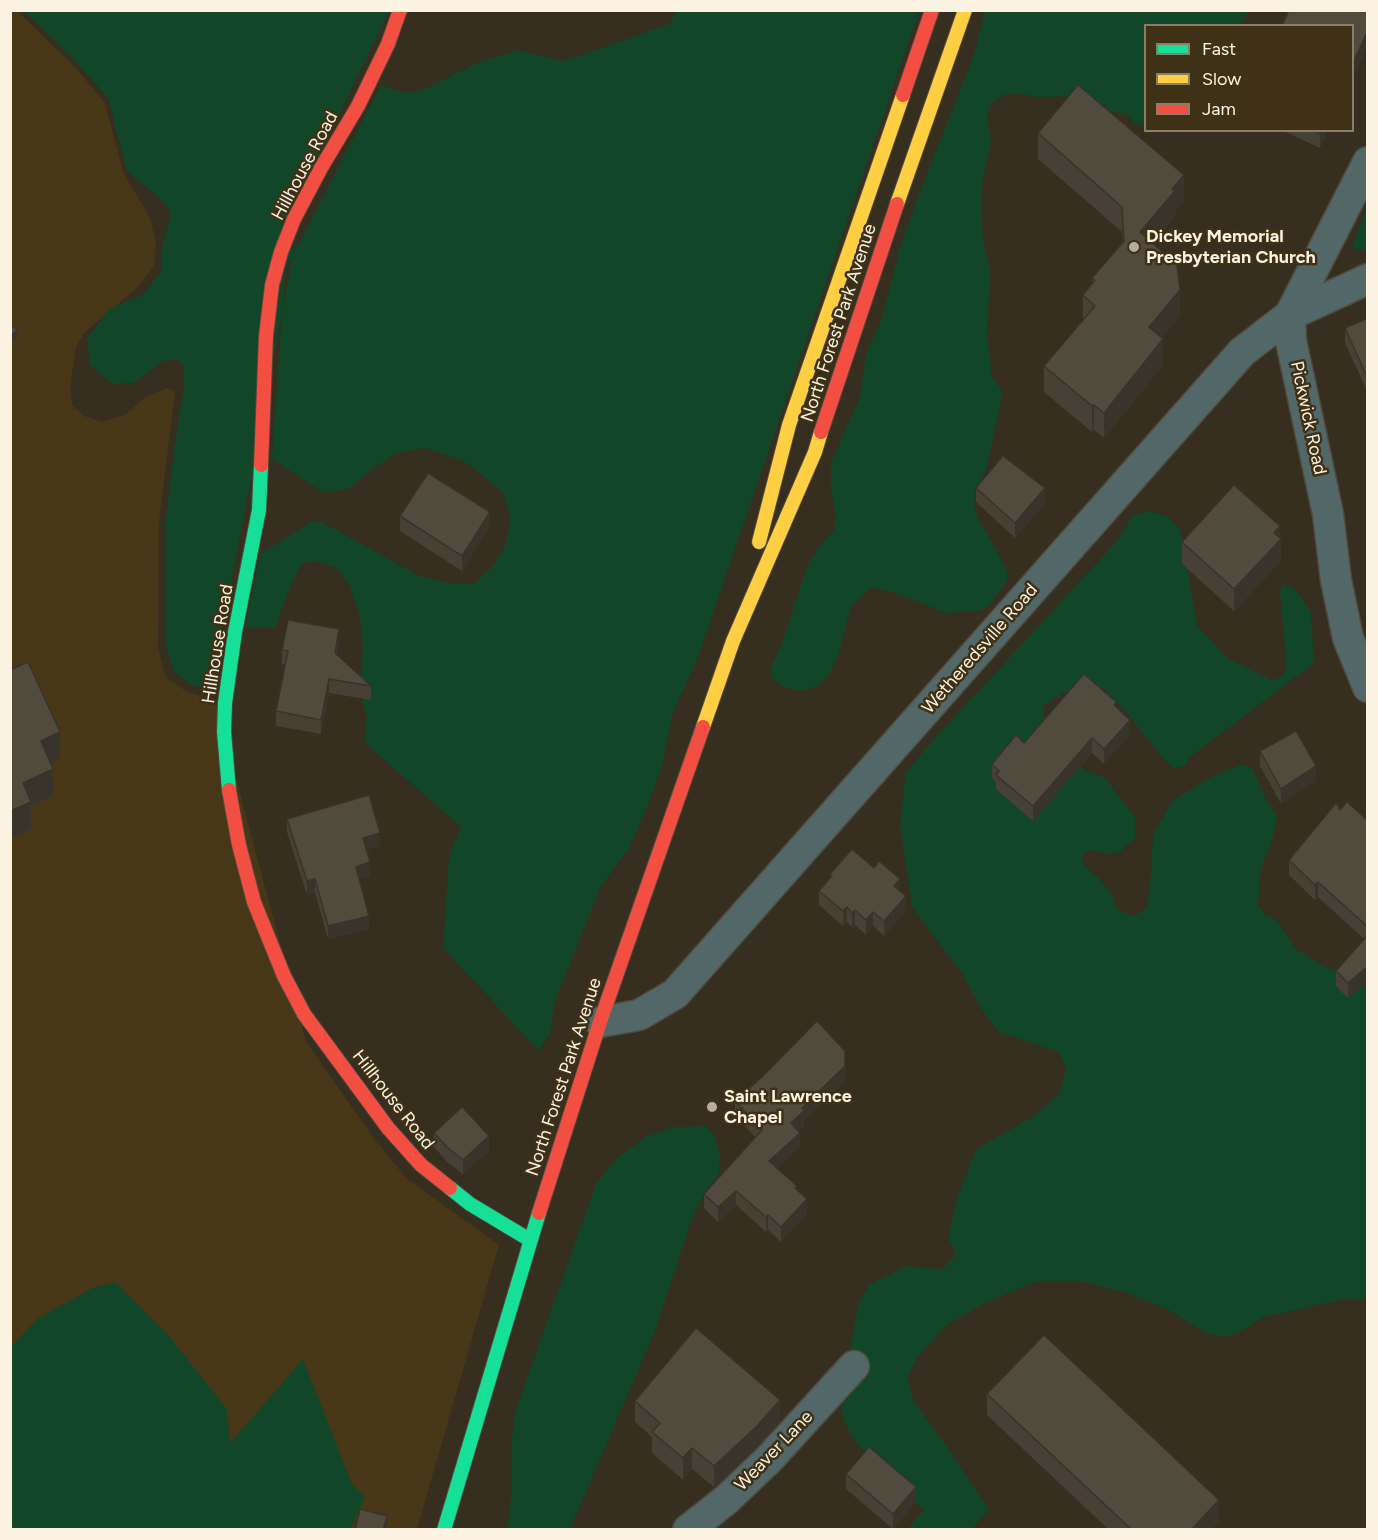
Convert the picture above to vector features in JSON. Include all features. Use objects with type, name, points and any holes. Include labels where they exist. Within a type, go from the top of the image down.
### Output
[{"type":"main road","name":"Hillhouse Road","points":[[400,10],[388,44],[358,106],[294,219],[281,252],[272,285],[266,336],[259,510],[235,632],[226,692],[224,732],[228,777],[239,845],[254,902],[284,976],[304,1014],[388,1128],[421,1165],[470,1204],[530,1240]]},
{"type":"main road","name":"North Forest Park Avenue","points":[[733,641],[789,425],[932,10]]},
{"type":"main road","name":"North Forest Park Avenue","points":[[444,1530],[530,1240],[600,1022],[733,641],[815,452],[905,179],[965,10]]},
{"type":"street","points":[[1290,315],[1368,162]]},
{"type":"street","name":"Wetheredsville Road","points":[[600,1022],[639,1015],[675,994],[1242,352],[1290,315],[1368,279]]},
{"type":"street","name":"Pickwick Road","points":[[1290,315],[1292,341],[1328,514],[1348,638],[1368,687]]},
{"type":"street","name":"Weaver Lane","points":[[688,1530],[726,1500],[769,1460],[854,1366]]},
{"type":"shaded area","points":[[10,11],[17,11],[75,67],[105,103],[123,172],[149,216],[156,241],[154,266],[138,287],[85,332],[76,347],[70,387],[72,405],[84,416],[102,422],[125,415],[144,398],[167,388],[175,392],[159,522],[158,647],[165,676],[187,692],[215,699],[306,1041],[372,1136],[406,1178],[499,1245],[417,1529],[11,1529]]},
{"type":"green space","points":[[24,11],[389,11],[305,185],[258,446],[210,689],[189,684],[174,671],[166,649],[166,519],[184,386],[184,367],[179,359],[164,361],[133,383],[112,384],[90,365],[87,339],[110,308],[143,295],[161,271],[163,242],[171,213],[162,200],[127,171],[108,98],[70,55]]},
{"type":"green space","points":[[677,11],[919,11],[697,660],[673,712],[662,765],[649,802],[628,850],[601,886],[555,1001],[550,1033],[539,1051],[443,948],[449,857],[461,827],[364,742],[367,717],[360,693],[363,650],[360,617],[350,586],[337,568],[316,561],[302,563],[290,587],[275,628],[245,628],[260,554],[311,522],[322,522],[419,576],[451,584],[475,583],[493,566],[506,544],[511,517],[502,491],[465,462],[425,448],[396,453],[363,476],[351,488],[336,491],[321,491],[272,459],[285,270],[381,85],[402,92],[420,91],[477,63],[518,50],[564,61],[669,24]]},
{"type":"green space","points":[[985,11],[1249,11],[1241,24],[1144,24],[1144,121],[1141,124],[1136,125],[1126,114],[1109,111],[1085,96],[1003,95],[990,104],[987,117],[991,141],[981,188],[981,212],[984,245],[990,270],[987,334],[992,377],[1003,392],[987,467],[975,492],[974,504],[978,518],[1006,568],[1008,579],[989,606],[978,611],[946,613],[893,592],[871,587],[851,606],[838,657],[828,676],[818,686],[800,691],[781,686],[772,677],[771,666],[781,646],[808,564],[821,544],[834,530],[836,513],[831,493],[831,463],[860,396],[866,354],[882,318],[899,251],[918,196],[974,55]]},
{"type":"green space","points":[[1367,208],[1367,249],[1358,250],[1352,246]]},
{"type":"green space","points":[[1149,511],[1166,516],[1180,528],[1197,625],[1227,658],[1272,680],[1284,676],[1286,660],[1280,592],[1282,584],[1298,592],[1311,613],[1314,663],[1189,758],[1185,766],[1174,768],[1164,760],[1127,713],[1104,689],[1080,687],[1060,694],[1044,705],[1043,724],[1049,737],[1083,769],[1105,778],[1135,817],[1135,838],[1120,852],[1107,854],[1091,850],[1082,855],[1083,865],[1100,879],[1112,895],[1117,909],[1133,916],[1147,908],[1153,834],[1173,800],[1208,779],[1241,764],[1253,769],[1266,799],[1277,816],[1273,838],[1260,871],[1258,905],[1264,914],[1276,919],[1296,949],[1325,967],[1367,977],[1367,1299],[1340,1300],[1264,1317],[1226,1337],[1206,1333],[1167,1309],[1127,1293],[1080,1281],[1036,1281],[985,1303],[947,1325],[919,1355],[907,1377],[913,1400],[989,1510],[972,1529],[907,1529],[924,1510],[856,1443],[843,1420],[841,1396],[859,1302],[869,1285],[907,1266],[942,1269],[956,1255],[948,1238],[956,1201],[976,1149],[1034,1116],[1060,1093],[1066,1069],[1059,1052],[999,1032],[981,1009],[963,975],[912,907],[900,825],[906,772],[1119,539],[1131,517]]},
{"type":"green space","points":[[706,1126],[715,1136],[720,1156],[719,1173],[704,1194],[691,1222],[655,1331],[570,1529],[507,1529],[511,1500],[515,1412],[596,1184],[616,1159],[645,1137],[673,1127]]},
{"type":"green space","points":[[116,1282],[170,1337],[227,1409],[230,1443],[303,1359],[352,1484],[365,1497],[350,1529],[11,1529],[11,1347],[38,1318],[95,1287]]},
{"type":"building","points":[[1289,10],[1368,10],[1368,30],[1354,61],[1354,24],[1283,24]]},
{"type":"building","points":[[1078,85],[1184,175],[1172,189],[1175,191],[1140,232],[1177,265],[1180,290],[1149,327],[1163,339],[1104,413],[1094,405],[1092,406],[1044,366],[1095,306],[1083,295],[1095,280],[1092,278],[1124,241],[1122,207],[1038,133]]},
{"type":"building","points":[[1368,318],[1368,379],[1345,328]]},
{"type":"building","points":[[10,324],[17,330],[10,337]]},
{"type":"building","points":[[1003,456],[1045,488],[1015,523],[976,488]]},
{"type":"building","points":[[428,473],[490,512],[462,556],[400,516]]},
{"type":"building","points":[[1234,485],[1280,526],[1274,533],[1281,539],[1234,589],[1182,542]]},
{"type":"building","points":[[288,620],[339,629],[335,653],[371,686],[329,679],[321,720],[276,711],[288,651],[282,650]]},
{"type":"building","points":[[28,662],[60,732],[41,741],[53,769],[23,783],[31,802],[10,811],[10,670]]},
{"type":"building","points":[[1084,674],[1116,702],[1114,705],[1130,720],[1104,749],[1092,738],[1033,806],[996,775],[999,771],[992,764],[1016,735],[1024,743]]},
{"type":"building","points":[[1296,731],[1316,766],[1281,789],[1260,751]]},
{"type":"building","points":[[369,795],[380,833],[363,838],[370,862],[356,867],[369,916],[328,926],[315,879],[307,881],[287,819]]},
{"type":"building","points":[[1347,802],[1368,821],[1368,927],[1318,882],[1315,885],[1289,860],[1336,803],[1340,810]]},
{"type":"building","points":[[852,849],[874,868],[879,861],[900,879],[894,886],[906,896],[884,921],[873,912],[866,920],[855,910],[852,913],[847,907],[843,911],[819,891],[832,876],[830,874]]},
{"type":"building","points":[[1368,935],[1368,966],[1348,983],[1336,971]]},
{"type":"building","points":[[817,1021],[845,1051],[845,1066],[802,1108],[804,1111],[791,1123],[800,1133],[769,1161],[797,1186],[795,1188],[807,1199],[781,1227],[736,1191],[718,1207],[704,1194],[762,1130],[735,1101]]},
{"type":"building","points":[[462,1107],[489,1136],[463,1160],[434,1133]]},
{"type":"building","points":[[696,1328],[780,1400],[757,1426],[714,1466],[692,1448],[683,1458],[652,1432],[660,1423],[635,1401]]},
{"type":"building","points":[[1044,1335],[1219,1500],[1191,1530],[1132,1530],[987,1394]]},
{"type":"building","points":[[869,1447],[916,1487],[893,1514],[846,1474]]},
{"type":"building","points":[[360,1509],[387,1516],[383,1530],[355,1530]]},
{"type":"traffic: fast","points":[[229,790],[224,732],[225,703],[235,632],[259,510],[261,465]]},
{"type":"traffic: fast","points":[[450,1188],[470,1204],[530,1240]]},
{"type":"traffic: fast","points":[[444,1530],[539,1213]]},
{"type":"traffic: slow","points":[[897,204],[965,10]]},
{"type":"traffic: slow","points":[[759,542],[789,425],[903,95]]},
{"type":"traffic: slow","points":[[703,727],[733,641],[815,452],[821,432]]},
{"type":"traffic: jam","points":[[261,465],[266,336],[272,285],[281,252],[294,219],[358,106],[388,44],[400,10]]},
{"type":"traffic: jam","points":[[903,95],[932,10]]},
{"type":"traffic: jam","points":[[821,432],[897,204]]},
{"type":"traffic: jam","points":[[539,1213],[600,1022],[703,727]]},
{"type":"traffic: jam","points":[[229,790],[239,845],[254,902],[284,976],[304,1014],[388,1128],[421,1165],[450,1188]]},
{"type":"place","name":"Dickey Memorial Presbyterian Church","points":[[1134,247]]},
{"type":"place","name":"Saint Lawrence Chapel","points":[[712,1107]]}]
